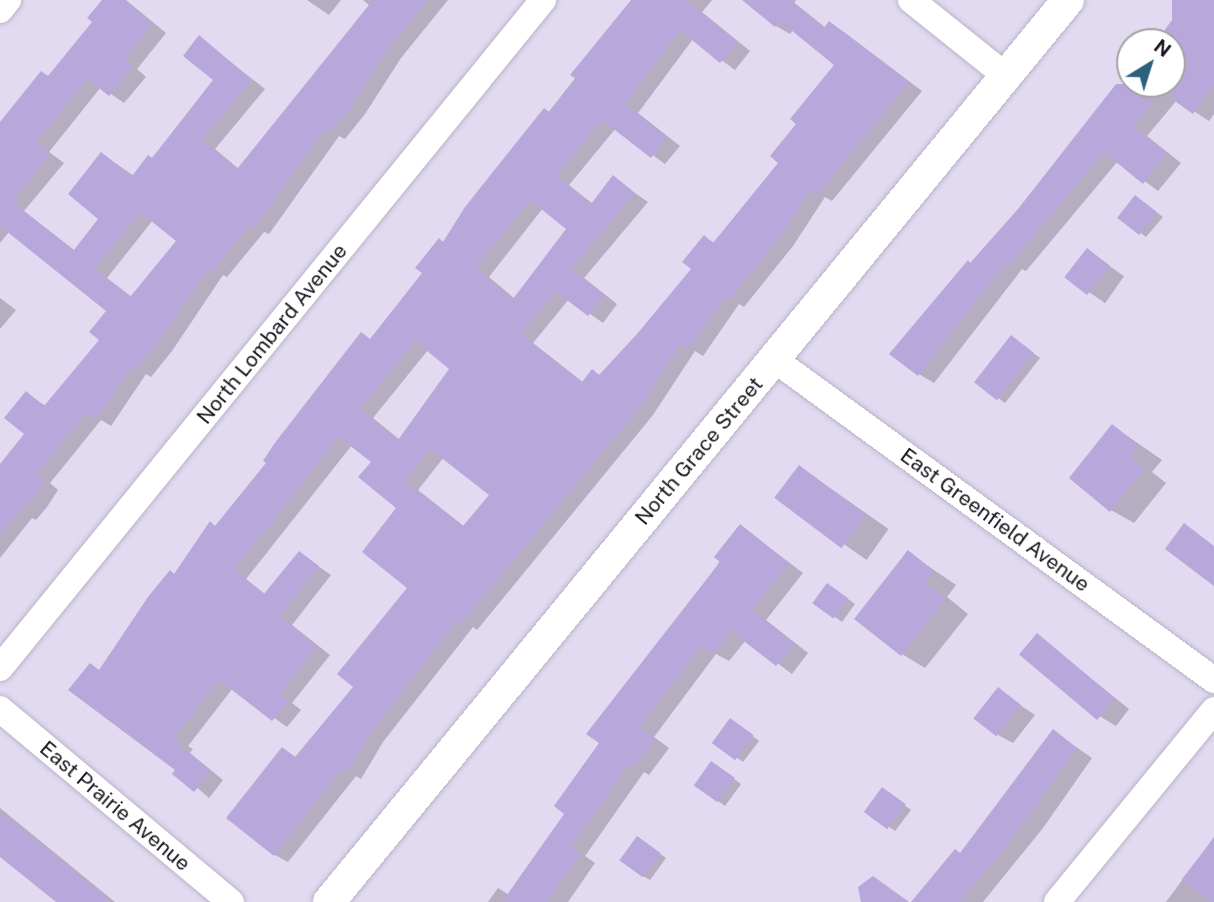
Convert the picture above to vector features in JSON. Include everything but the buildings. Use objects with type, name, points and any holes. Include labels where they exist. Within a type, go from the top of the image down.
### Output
[{"type":"street","points":[[0,10],[8,0]]},
{"type":"street","name":"North Lombard Avenue","points":[[0,668],[544,0]]},
{"type":"street","points":[[911,0],[1006,76]]},
{"type":"street","name":"North Grace Street","points":[[329,902],[1068,0]]},
{"type":"street","name":"East Greenfield Avenue","points":[[775,360],[1214,680]]},
{"type":"street","name":"East Prairie Avenue","points":[[0,709],[231,902]]},
{"type":"street","points":[[1058,902],[1214,710]]}]
